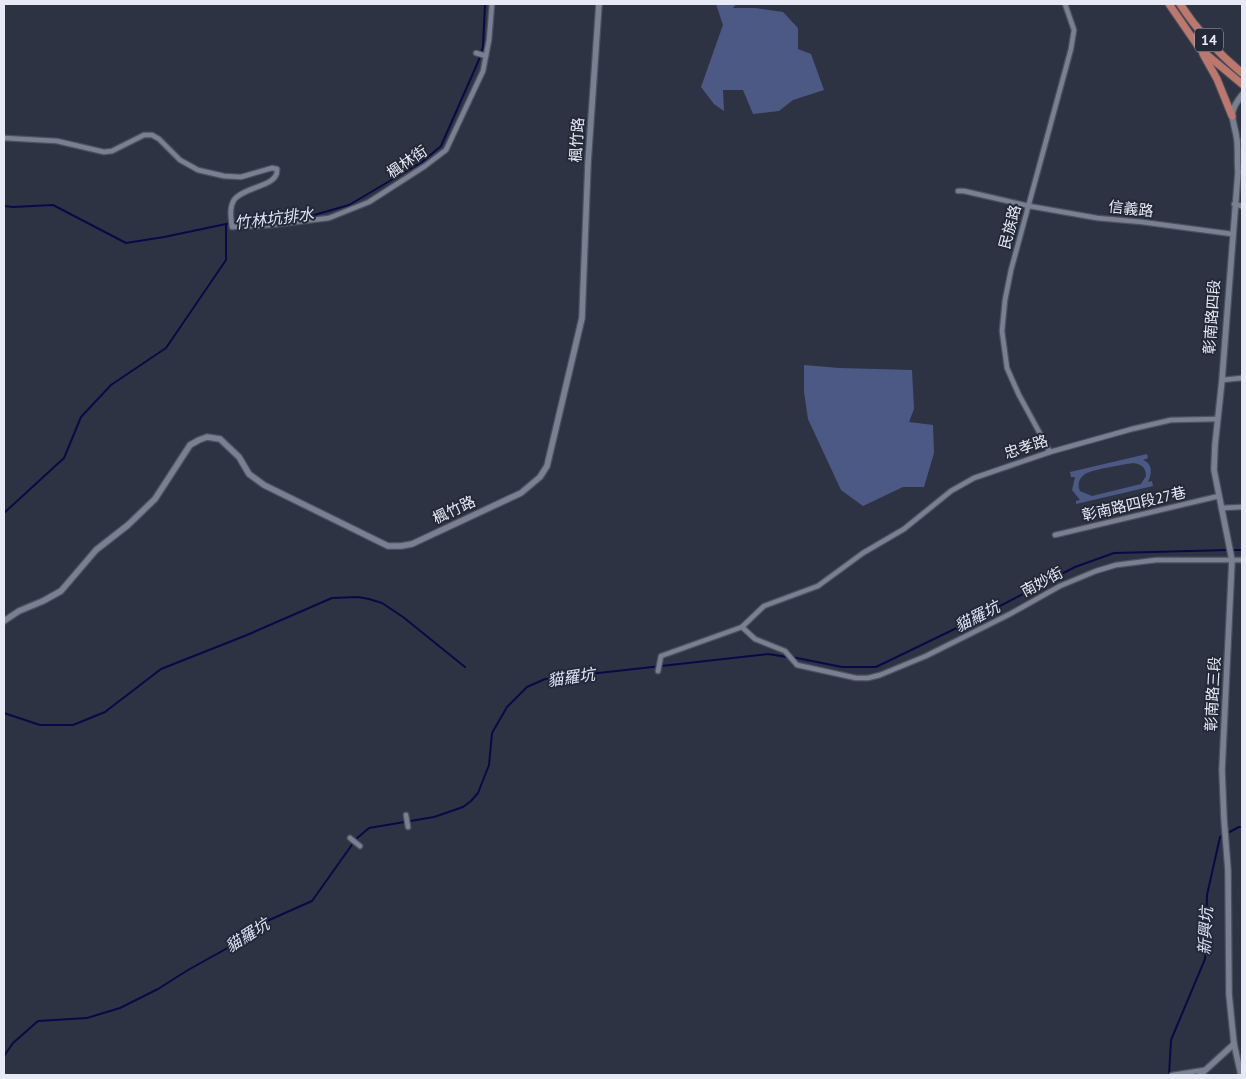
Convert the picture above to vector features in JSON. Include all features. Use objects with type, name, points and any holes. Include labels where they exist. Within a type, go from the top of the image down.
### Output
[{"type":"main road","name":"14","points":[[1169,4],[1200,50],[1242,84]]},
{"type":"main road","name":"14","points":[[1180,4],[1225,59],[1242,73]]},
{"type":"main road","points":[[1200,50],[1217,79],[1232,116]]},
{"type":"street","name":"楓林街","points":[[4,138],[56,141],[104,152],[112,151],[144,135],[152,135],[159,139],[180,160],[198,170],[224,176],[241,177],[272,168],[277,169],[277,174],[273,181],[240,195],[234,200],[231,209],[232,227],[271,225],[328,218],[369,202],[425,166],[446,150],[483,71],[492,4]]},
{"type":"street","name":"楓竹路","points":[[4,621],[19,611],[61,591],[96,550],[128,524],[155,498],[190,445],[207,437],[220,439],[239,457],[250,474],[264,486],[388,546],[412,544],[521,493],[540,477],[548,466],[582,318],[588,163],[599,4]]},
{"type":"street","name":"民族路","points":[[1050,452],[1009,373],[1004,353],[1002,332],[1004,300],[1013,262],[1071,49],[1074,30],[1065,4]]},
{"type":"street","points":[[476,53],[486,56]]},
{"type":"street","points":[[1232,116],[1234,105],[1242,95]]},
{"type":"street","name":"彰南路四段","points":[[1228,543],[1214,470],[1238,172],[1237,140],[1232,116]]},
{"type":"street","name":"信義路","points":[[958,191],[1097,218],[1232,234]]},
{"type":"street","points":[[1234,204],[1242,206]]},
{"type":"street","points":[[1222,380],[1242,378]]},
{"type":"street","name":"忠孝路","points":[[742,627],[764,606],[818,586],[863,553],[904,529],[951,492],[974,478],[1050,452],[1132,429],[1171,420],[1218,418]]},
{"type":"street","name":"彰南路四段27巷","points":[[1055,535],[1219,496]]},
{"type":"street","points":[[1222,508],[1242,507]]},
{"type":"street","name":"彰南路三段","points":[[1228,543],[1232,560],[1222,770],[1228,870],[1229,994],[1234,1044]]},
{"type":"street","name":"南妙街","points":[[742,627],[754,639],[785,651],[797,665],[856,678],[868,678],[926,656],[1010,614],[1064,584],[1096,571],[1116,565],[1156,560],[1242,560]]},
{"type":"street","points":[[658,671],[661,656],[742,627]]},
{"type":"street","points":[[406,815],[408,827]]},
{"type":"street","points":[[350,838],[360,846]]},
{"type":"street","points":[[1172,1075],[1178,1073],[1202,1073],[1234,1044],[1241,1075]]},
{"type":"shaded area","points":[[716,4],[736,4],[733,8],[755,8],[783,12],[798,28],[798,49],[811,54],[824,90],[793,100],[779,111],[753,114],[743,90],[723,90],[724,111],[714,104],[701,87],[723,25]]},
{"type":"shaded area","points":[[804,365],[912,370],[914,409],[909,422],[933,425],[934,453],[924,487],[903,487],[863,506],[841,490],[808,419],[804,392]]},
{"type":"shaded area","points":[[1147,454],[1148,458],[1143,460],[1149,464],[1151,473],[1148,482],[1152,481],[1153,486],[1076,504],[1076,501],[1080,500],[1072,490],[1075,477],[1071,477],[1070,472]],"holes":[[[1133,463],[1141,465],[1145,470],[1146,476],[1141,484],[1092,496],[1080,491],[1079,482],[1085,474],[1108,467]]]},
{"type":"waterway","name":"竹林坑排水","points":[[4,206],[53,205],[126,243],[226,224],[314,215],[349,205],[422,162],[441,146],[483,47],[485,4]]},
{"type":"waterway","name":"竹林坑排水","points":[[4,513],[64,458],[81,417],[111,385],[166,348],[226,260],[226,224]]},
{"type":"waterway","name":"貓羅坑","points":[[792,657],[842,667],[876,667],[965,624],[1075,567],[1114,553],[1228,550]]},
{"type":"waterway","name":"貓羅坑","points":[[1232,550],[1242,550]]},
{"type":"waterway","points":[[4,713],[40,725],[73,725],[105,712],[161,669],[247,635],[332,598],[358,597],[382,603],[403,617],[465,667]]},
{"type":"waterway","name":"貓羅坑","points":[[4,1056],[13,1043],[38,1021],[87,1018],[120,1008],[158,989],[256,932],[267,921],[312,901],[356,839],[369,828],[434,817],[463,807],[478,793],[489,765],[492,733],[507,707],[527,687],[545,679],[768,654],[787,657]]},
{"type":"waterway","name":"新興坑","points":[[1169,1075],[1171,1040],[1205,959],[1207,895],[1220,837],[1242,827]]}]
